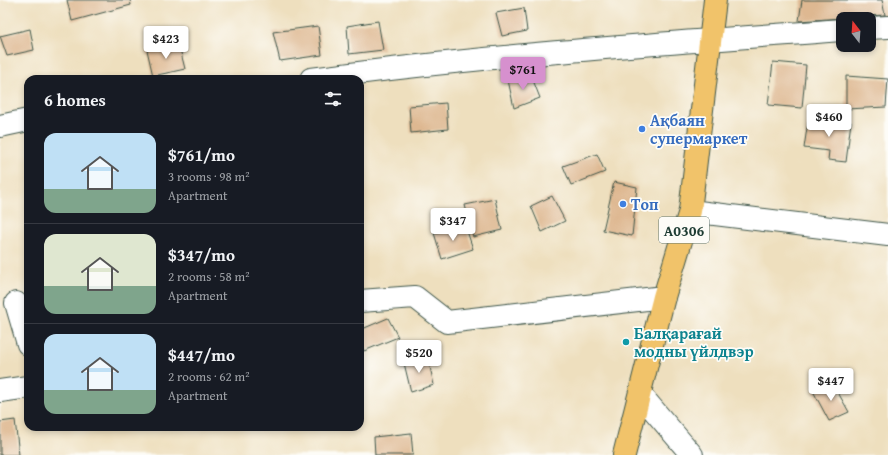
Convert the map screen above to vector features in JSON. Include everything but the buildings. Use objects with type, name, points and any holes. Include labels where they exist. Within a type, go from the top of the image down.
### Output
[{"type":"highway","name":"A0306","points":[[624,455],[664,297],[690,211],[709,40],[715,0]]},
{"type":"street","points":[[876,28],[888,27]]},
{"type":"street","points":[[339,75],[403,66],[836,31]]},
{"type":"street","points":[[0,126],[24,121]]},
{"type":"street","points":[[690,211],[888,235]]},
{"type":"street","points":[[364,301],[415,297],[447,322],[664,297]]},
{"type":"street","points":[[16,303],[24,330]]},
{"type":"street","points":[[0,391],[24,388]]},
{"type":"street","points":[[640,394],[692,455]]},
{"type":"place","name":"Ақбаян супермаркет","points":[[642,129]]},
{"type":"place","name":"Топ","points":[[623,204]]},
{"type":"place","name":"Балқарағай модны үйлдвэр","points":[[626,342]]}]
